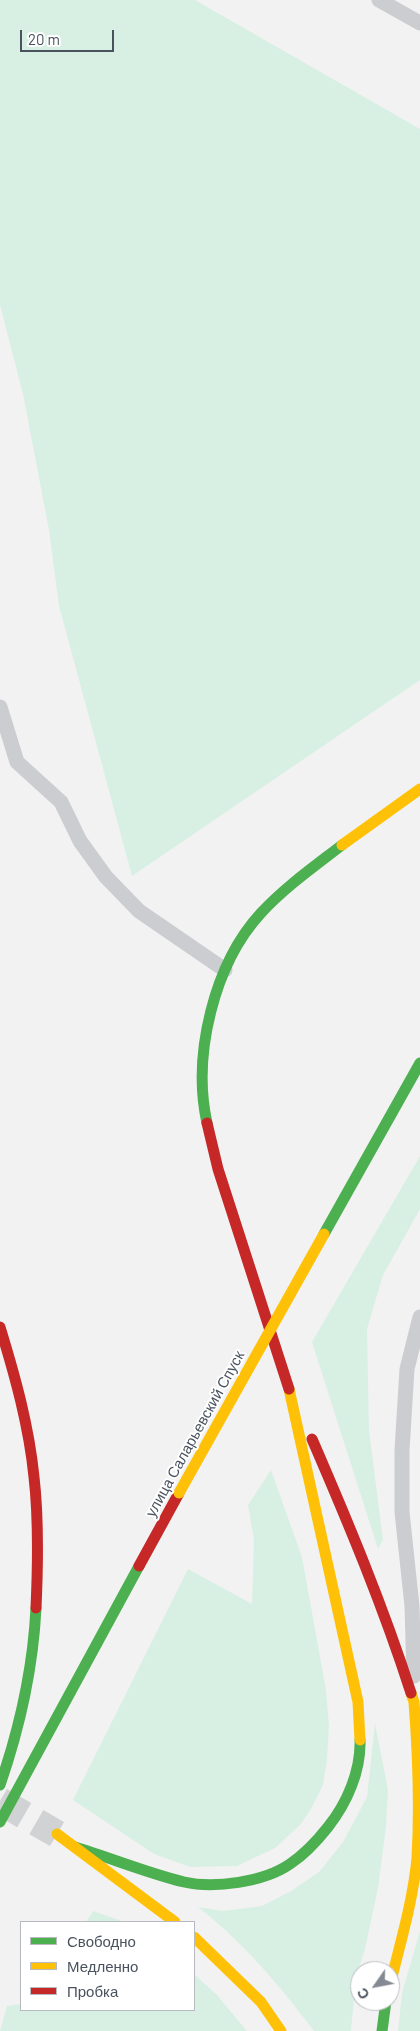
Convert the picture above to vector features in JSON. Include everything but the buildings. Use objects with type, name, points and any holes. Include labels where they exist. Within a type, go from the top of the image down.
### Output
[{"type":"street","points":[[396,1961],[404,1929],[416,1859],[420,1783],[414,1702],[398,1650],[341,1506],[288,1384],[218,1169],[205,1112],[202,1060],[210,1012],[225,970],[238,944],[261,913],[298,880],[362,829],[420,789]]},
{"type":"street","name":"улица Саларьевский Спуск","points":[[0,1822],[179,1494],[420,1063]]},
{"type":"street","points":[[0,1327],[15,1375],[30,1445],[38,1528],[36,1604],[30,1671],[18,1728],[0,1784]]},
{"type":"street","points":[[75,1846],[185,1882],[224,1885],[258,1878],[289,1865],[315,1843],[335,1818],[354,1782],[360,1748],[358,1702],[288,1384]]},
{"type":"street","points":[[57,1834],[174,1921]]},
{"type":"street","points":[[195,1938],[261,2002],[281,2031]]},
{"type":"street","points":[[382,2031],[385,2011]]},
{"type":"lane","points":[[379,0],[420,24]]},
{"type":"lane","points":[[0,707],[17,762],[61,802],[80,841],[106,877],[139,911],[225,970]]},
{"type":"lane","points":[[414,1702],[412,1606],[402,1512],[402,1450],[407,1369],[420,1317]]},
{"type":"green space","points":[[0,0],[195,0],[420,129],[420,680],[132,876],[59,606],[49,530],[23,394],[0,305]]},
{"type":"green space","points":[[420,1156],[420,1209],[383,1275],[367,1329],[369,1430],[383,1540],[378,1549],[312,1342]]},
{"type":"green space","points":[[271,1470],[302,1557],[326,1690],[329,1726],[323,1785],[311,1809],[300,1825],[275,1848],[237,1866],[190,1867],[154,1854],[73,1800],[188,1569],[252,1604],[254,1540],[248,1505]]},
{"type":"green space","points":[[375,1723],[388,1790],[386,1827],[378,1888],[365,1949],[361,1961],[350,1961],[350,2011],[353,2011],[351,2031],[314,2031],[246,1950],[198,1907],[223,1911],[262,1906],[291,1891],[319,1872],[343,1842],[367,1797]]},
{"type":"green space","points":[[93,1911],[122,1921],[87,1921]]},
{"type":"green space","points":[[420,1931],[420,2031],[398,2031],[402,1993]]},
{"type":"green space","points":[[195,1975],[217,1995],[247,2031],[0,2031],[7,2006],[20,2004],[20,2011],[195,2011]]},
{"type":"tunnel","points":[[0,1801],[57,1834]]},
{"type":"traffic: fast","points":[[207,1123],[203,1097],[202,1069],[205,1040],[219,984],[231,958],[245,934],[270,903],[342,845]]},
{"type":"traffic: fast","points":[[324,1234],[420,1063]]},
{"type":"traffic: fast","points":[[0,1822],[139,1566]]},
{"type":"traffic: fast","points":[[0,1785],[14,1741],[29,1676],[36,1608]]},
{"type":"traffic: fast","points":[[75,1847],[156,1874],[196,1884],[224,1884],[267,1875],[290,1864],[301,1856],[335,1818],[352,1786],[360,1752],[360,1740]]},
{"type":"traffic: fast","points":[[382,2031],[385,2011]]},
{"type":"traffic: slow","points":[[342,845],[420,789]]},
{"type":"traffic: slow","points":[[179,1493],[324,1234]]},
{"type":"traffic: slow","points":[[289,1389],[358,1702],[360,1740]]},
{"type":"traffic: slow","points":[[396,1961],[409,1906],[417,1858],[417,1760],[414,1702],[411,1693]]},
{"type":"traffic: slow","points":[[57,1834],[174,1921]]},
{"type":"traffic: slow","points":[[195,1938],[261,2002],[281,2031]]},
{"type":"traffic: jam","points":[[207,1123],[218,1169],[289,1389]]},
{"type":"traffic: jam","points":[[0,1327],[21,1401],[32,1458],[36,1493],[38,1559],[36,1608]]},
{"type":"traffic: jam","points":[[312,1439],[339,1501],[389,1628],[411,1693]]},
{"type":"traffic: jam","points":[[139,1566],[179,1493]]}]
